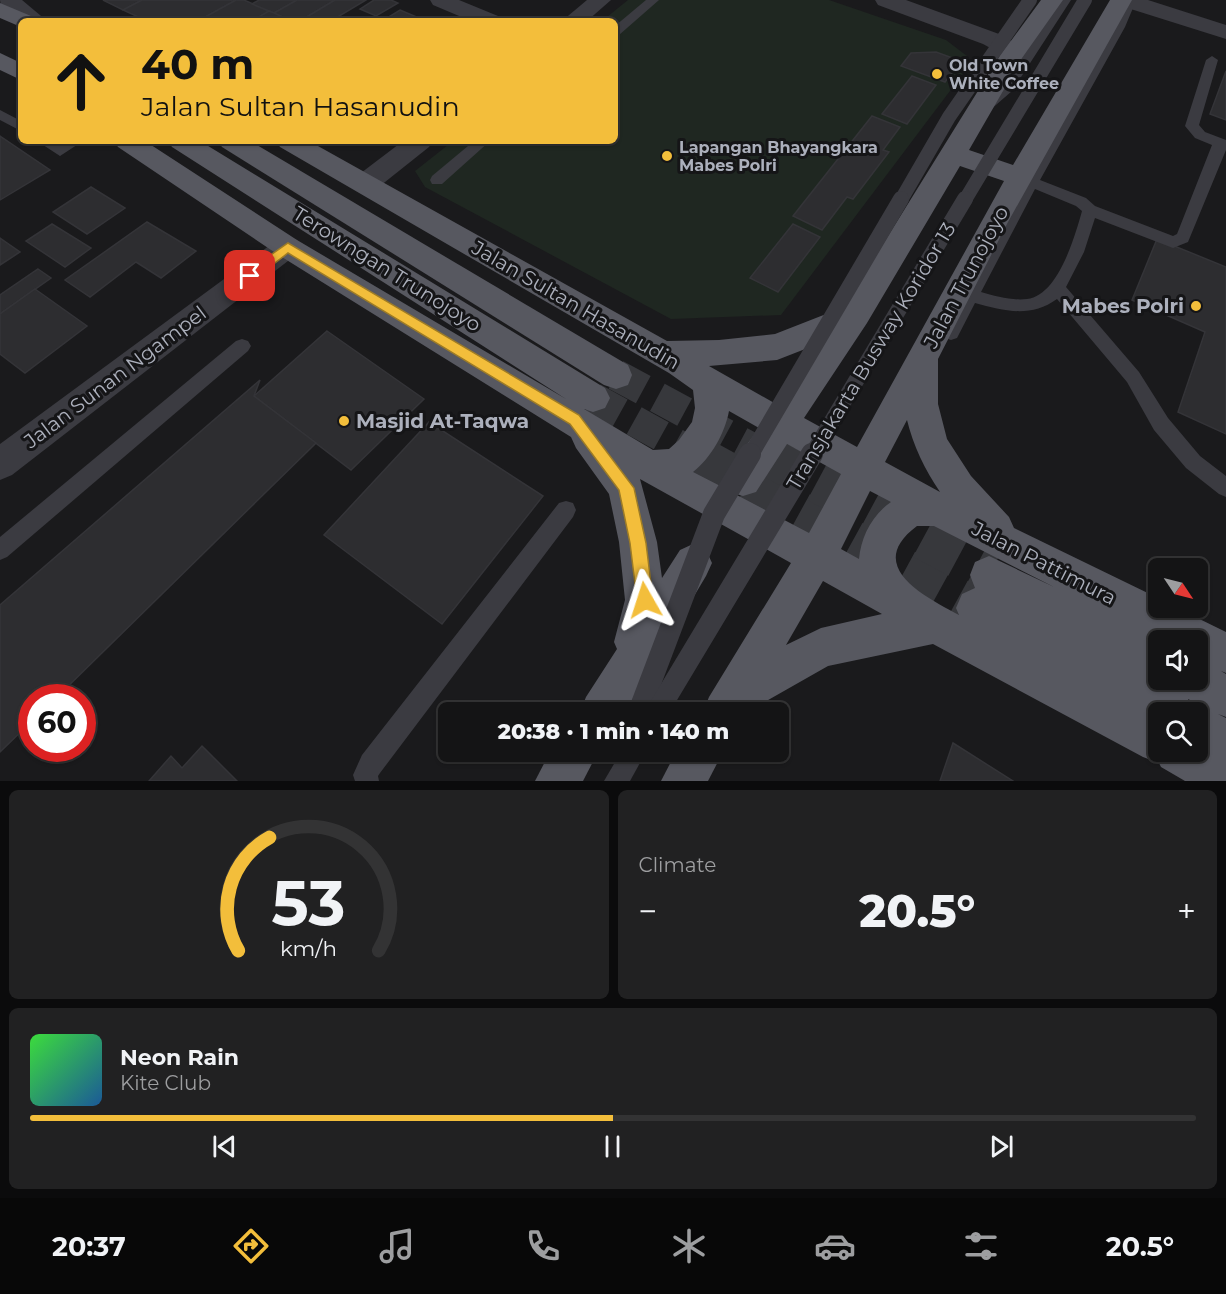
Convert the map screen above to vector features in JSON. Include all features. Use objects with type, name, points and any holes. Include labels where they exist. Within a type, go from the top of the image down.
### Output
[{"type":"main road","points":[[618,702],[632,694],[725,507],[781,421],[856,315],[1011,57],[1052,0]]},
{"type":"main road","name":"Jalan Trunojoyo","points":[[730,702],[816,556],[924,358],[965,293],[1123,0]]},
{"type":"main road","points":[[0,9],[18,18]]},
{"type":"main road","points":[[0,60],[18,71]]},
{"type":"main road","points":[[132,144],[288,247],[584,409],[649,466],[896,600],[935,624],[1148,737]]},
{"type":"main road","name":"Terowngan Trunojoyo","points":[[186,144],[584,409]]},
{"type":"main road","name":"Terowngan Trunojoyo","points":[[236,144],[616,375]]},
{"type":"main road","name":"Jalan Sultan Hasanudin","points":[[294,144],[663,354],[708,383],[864,468]]},
{"type":"main road","points":[[954,154],[1026,179]]},
{"type":"main road","points":[[663,354],[719,353],[777,346],[856,315]]},
{"type":"main road","points":[[924,358],[921,404],[927,437],[942,465],[968,502],[994,578],[1159,702]]},
{"type":"main road","points":[[649,466],[674,464],[683,459],[700,439],[712,416],[712,400],[708,383]]},
{"type":"main road","points":[[584,409],[626,488],[638,543],[645,600],[632,694]]},
{"type":"main road","name":"Jalan Pattimura","points":[[864,468],[937,509],[994,578],[1226,653]]},
{"type":"main road","points":[[896,600],[881,579],[877,562],[883,537],[898,517],[914,509],[937,509]]},
{"type":"main road","points":[[994,578],[1148,656]]},
{"type":"main road","points":[[732,702],[820,648],[859,638],[935,624]]},
{"type":"main road","points":[[1208,687],[1226,696]]},
{"type":"main road","points":[[1208,732],[1226,741]]},
{"type":"main road","points":[[557,781],[569,762]]},
{"type":"main road","points":[[683,781],[694,762]]},
{"type":"main road","points":[[1195,762],[1226,779]]},
{"type":"street","points":[[9,0],[32,18]]},
{"type":"street","points":[[441,0],[483,18]]},
{"type":"street","points":[[577,18],[600,0]]},
{"type":"street","points":[[886,0],[991,39],[1005,47],[1011,57]]},
{"type":"street","points":[[1123,0],[1226,32]]},
{"type":"street","points":[[991,39],[1025,37]]},
{"type":"street","points":[[366,183],[416,144]]},
{"type":"street","name":"Jalan Sunan Ngampel","points":[[2,460],[288,247]]},
{"type":"lane","points":[[618,29],[653,0]]},
{"type":"lane","points":[[632,694],[714,514],[812,353],[949,117],[1030,0]]},
{"type":"lane","points":[[980,111],[1007,88],[1065,0]]},
{"type":"lane","name":"Transjakarta Busway Koridor 13","points":[[663,702],[1085,0]]},
{"type":"lane","points":[[1026,179],[1081,202],[1090,210],[1173,242],[1183,238],[1223,144],[1200,135],[1192,126],[1212,60]]},
{"type":"lane","points":[[0,114],[18,125]]},
{"type":"lane","points":[[49,144],[60,151],[71,144]]},
{"type":"lane","points":[[436,180],[479,144]]},
{"type":"lane","points":[[965,293],[985,300],[1028,306],[1044,300],[1058,289],[1084,234],[1090,210]]},
{"type":"lane","points":[[1058,289],[1133,377],[1161,424],[1193,462],[1226,488]]},
{"type":"lane","points":[[0,550],[242,346]]},
{"type":"lane","points":[[367,781],[365,775],[371,764],[566,510]]},
{"type":"lane","points":[[614,781],[621,762]]},
{"type":"lane","points":[[614,781],[627,762]]},
{"type":"shaded area","name":"Lapangan Bhayangkara Mabes Polri","points":[[628,0],[829,0],[946,40],[967,56],[968,67],[781,315],[671,319],[425,187],[415,171],[449,144],[618,144],[618,18],[606,18]]},
{"type":"building","points":[[103,0],[142,0],[123,10]]},
{"type":"building","points":[[142,0],[236,0],[203,18],[140,18],[123,10]]},
{"type":"building","points":[[236,0],[244,0],[269,11],[257,18],[203,18]]},
{"type":"building","points":[[259,0],[297,0],[274,13],[252,4]]},
{"type":"building","points":[[297,0],[335,0],[305,18],[285,18],[274,13]]},
{"type":"building","points":[[335,0],[366,0],[336,18],[305,18]]},
{"type":"building","points":[[374,0],[391,0],[398,3],[376,16],[360,9]]},
{"type":"building","points":[[400,10],[419,18],[387,18]]},
{"type":"building","points":[[269,11],[285,18],[257,18]]},
{"type":"building","name":"Old Town White Coffee","points":[[936,52],[961,61],[945,82],[901,66],[911,53]]},
{"type":"building","points":[[1226,71],[1226,120],[1210,114]]},
{"type":"building","points":[[912,76],[936,85],[907,124],[882,114]]},
{"type":"building","points":[[872,116],[900,127],[883,150],[889,152],[853,199],[847,197],[822,230],[793,216]]},
{"type":"building","points":[[0,136],[50,170],[0,200]]},
{"type":"building","points":[[91,187],[125,208],[87,234],[53,212]]},
{"type":"building","points":[[147,222],[196,251],[161,278],[136,262],[90,297],[65,280]]},
{"type":"building","points":[[52,224],[91,248],[65,267],[26,241]]},
{"type":"building","points":[[793,224],[820,237],[778,292],[750,278]]},
{"type":"building","points":[[0,238],[20,252],[0,265]]},
{"type":"building","points":[[1157,239],[1226,267],[1226,434],[1178,412],[1205,332],[1132,300]]},
{"type":"building","points":[[38,269],[51,278],[0,314],[0,295]]},
{"type":"building","points":[[35,289],[87,326],[25,373],[0,354],[0,314]]},
{"type":"building","name":"Masjid At-Taqwa","points":[[327,331],[424,399],[351,470],[254,396]]},
{"type":"building","points":[[260,380],[254,396],[316,443],[70,684],[18,684],[18,735],[0,752],[0,605]]},
{"type":"building","points":[[429,422],[543,496],[442,624],[324,535]]},
{"type":"building","points":[[953,743],[1013,781],[940,781]]},
{"type":"building","points":[[202,746],[237,781],[149,781],[171,756],[182,768]]},
{"type":"tunnel","points":[[616,375],[766,456]]},
{"type":"tunnel","points":[[593,398],[698,456]]},
{"type":"tunnel","points":[[695,454],[976,608]]},
{"type":"tunnel","points":[[764,454],[989,575]]},
{"type":"place","name":"Old Town White Coffee","points":[[937,74]]},
{"type":"place","name":"Lapangan Bhayangkara Mabes Polri","points":[[667,156]]},
{"type":"place","name":"Mabes Polri","points":[[1196,306]]},
{"type":"place","name":"Masjid At-Taqwa","points":[[344,421]]},
{"type":"route","points":[[250,276],[288,247],[574,419],[626,488],[638,543],[645,600]]}]
